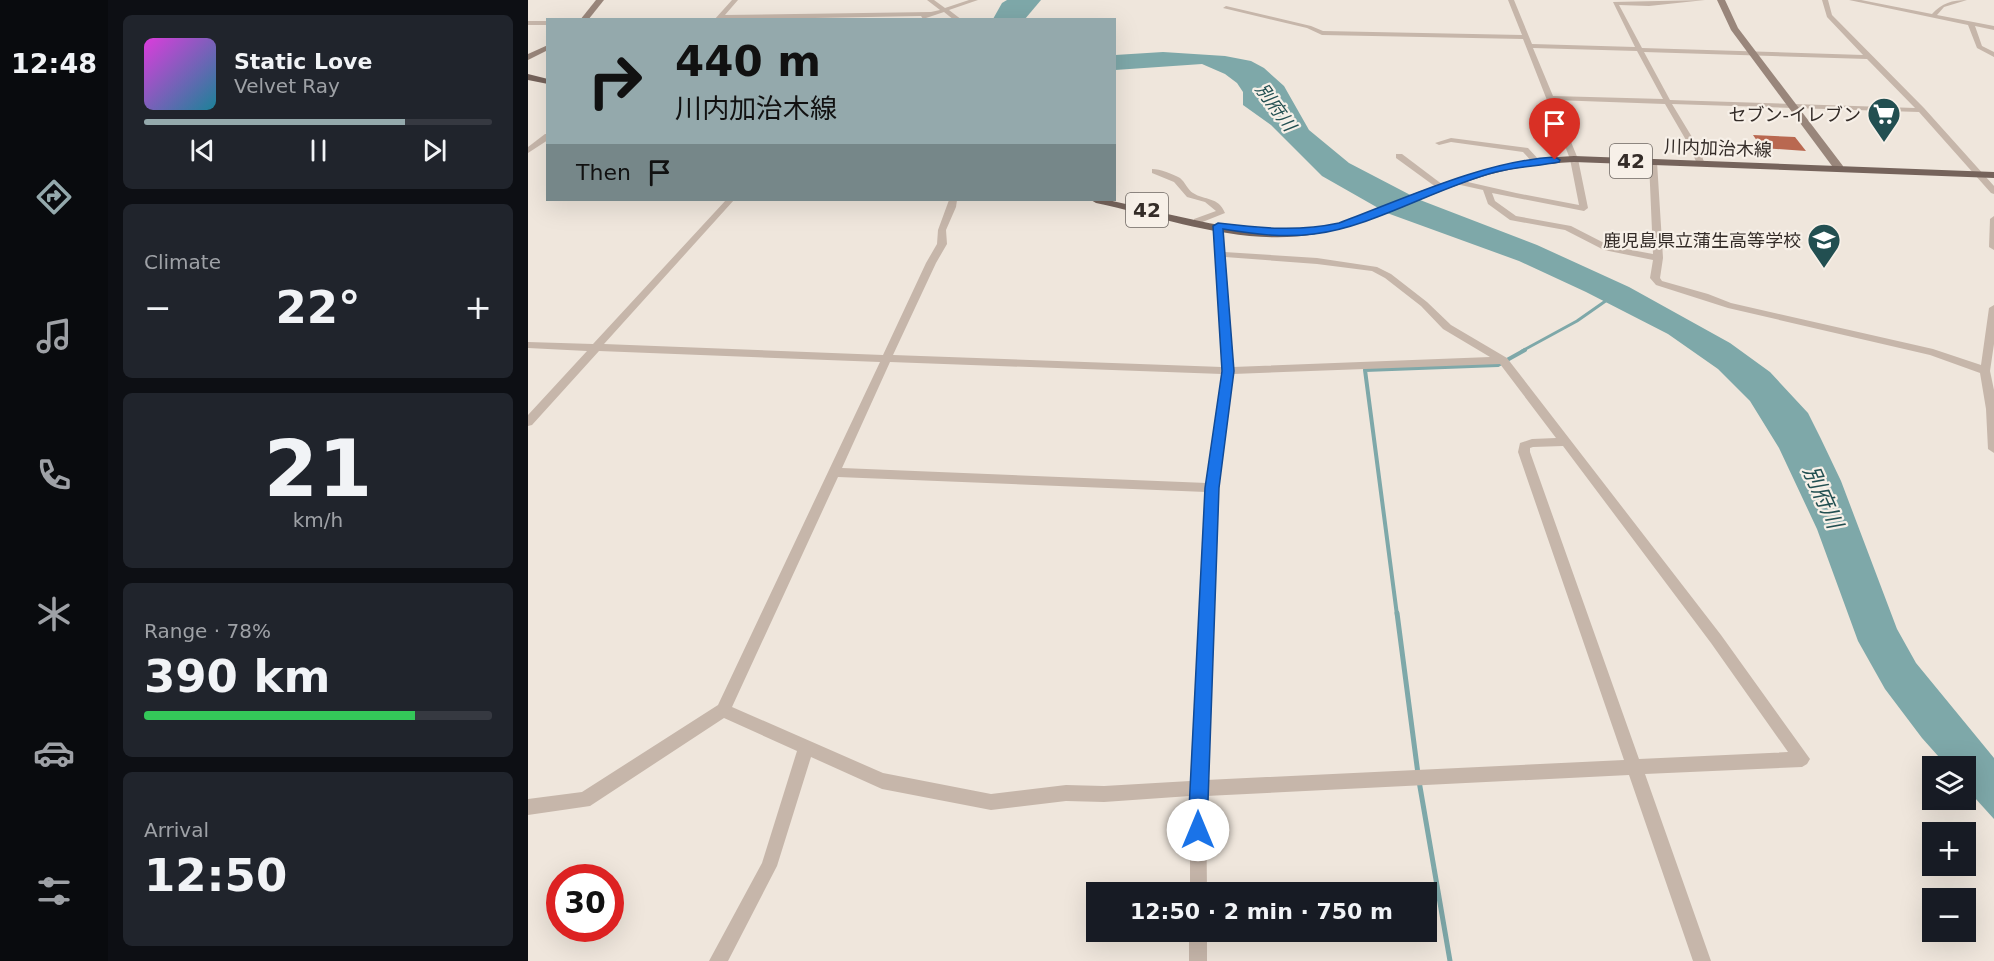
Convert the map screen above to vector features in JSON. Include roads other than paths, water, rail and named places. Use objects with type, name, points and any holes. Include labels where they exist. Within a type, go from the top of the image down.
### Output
[{"type":"main road","points":[[528,78],[546,82]]},
{"type":"main road","name":"川内加治木線","points":[[1101,201],[1248,231],[1293,233],[1342,225],[1491,170],[1536,161],[1574,159],[1994,175]]},
{"type":"street","points":[[586,18],[600,0]]},
{"type":"street","points":[[718,18],[735,0]]},
{"type":"street","points":[[930,0],[956,18]]},
{"type":"street","points":[[923,18],[975,0]]},
{"type":"street","points":[[1227,0],[1226,11],[1309,27],[1322,33],[1526,37]]},
{"type":"street","points":[[1458,182],[1487,190],[1584,208],[1574,159],[1511,0]]},
{"type":"street","points":[[1701,164],[1616,3],[1649,4],[1702,0]]},
{"type":"street","points":[[1722,0],[1730,22],[1839,168]]},
{"type":"street","points":[[1825,0],[1829,16],[1921,110],[1994,191]]},
{"type":"street","points":[[1852,0],[1994,28]]},
{"type":"street","points":[[1934,15],[1942,6],[1964,0]]},
{"type":"street","points":[[718,18],[930,14]]},
{"type":"street","points":[[528,23],[546,23]]},
{"type":"street","points":[[1971,23],[1979,47],[1994,55]]},
{"type":"street","points":[[1529,46],[1868,57]]},
{"type":"street","points":[[528,57],[545,50]]},
{"type":"street","points":[[1550,98],[1921,110]]},
{"type":"street","points":[[528,152],[546,138]]},
{"type":"street","points":[[1439,143],[1459,141],[1525,150],[1536,161]]},
{"type":"street","points":[[1399,156],[1443,188]]},
{"type":"street","points":[[1653,162],[1658,258],[1655,278],[1659,283],[1728,305],[1933,352],[1985,371]]},
{"type":"street","points":[[1155,171],[1177,180],[1190,195],[1208,200],[1220,210],[1221,213],[1197,221]]},
{"type":"street","points":[[1487,190],[1491,202],[1513,218],[1568,228],[1607,248],[1658,258]]},
{"type":"street","points":[[528,422],[729,201]]},
{"type":"street","points":[[528,807],[584,800],[723,710],[942,244],[942,230],[953,201]]},
{"type":"street","points":[[1994,219],[1994,247]]},
{"type":"street","points":[[1198,882],[1198,788],[1212,488],[1228,371],[1218,226]]},
{"type":"street","points":[[723,710],[882,782],[991,802],[1066,793],[1104,794],[1802,759],[1716,639],[1503,360],[1447,327],[1424,304],[1388,276],[1374,269],[1317,261],[1220,254]]},
{"type":"street","points":[[1994,308],[1992,342],[1985,371],[1993,409],[1994,448]]},
{"type":"street","points":[[528,345],[1228,371],[1503,360]]},
{"type":"street","points":[[1567,441],[1532,443],[1524,446],[1524,452],[1702,961]]},
{"type":"street","points":[[834,472],[1212,488]]},
{"type":"street","points":[[718,961],[769,866],[806,747]]},
{"type":"street","points":[[1197,961],[1198,942]]},
{"type":"water","points":[[1007,0],[1041,0],[1026,18],[994,18],[1002,3]]},
{"type":"water","name":"別府川","points":[[1163,52],[1225,56],[1251,61],[1264,68],[1284,86],[1309,130],[1349,163],[1420,200],[1537,245],[1629,287],[1730,343],[1770,372],[1808,413],[1841,481],[1897,629],[1916,663],[1994,758],[1994,819],[1976,799],[1976,756],[1938,756],[1885,689],[1858,641],[1817,529],[1779,448],[1750,401],[1718,369],[1668,334],[1586,292],[1519,261],[1387,213],[1322,176],[1271,125],[1243,105],[1243,92],[1237,83],[1225,74],[1202,64],[1116,70],[1116,55]]},
{"type":"waterway","points":[[1522,351],[1577,321],[1607,300]]},
{"type":"waterway","points":[[1397,615],[1365,370],[1498,365],[1525,350]]},
{"type":"waterway","points":[[1397,613],[1418,774]]},
{"type":"waterway","points":[[1419,781],[1450,961]]},
{"type":"place","name":"セブン-イレブン","points":[[1884,143]]},
{"type":"place","name":"鹿児島県立蒲生高等学校","points":[[1824,269]]}]
